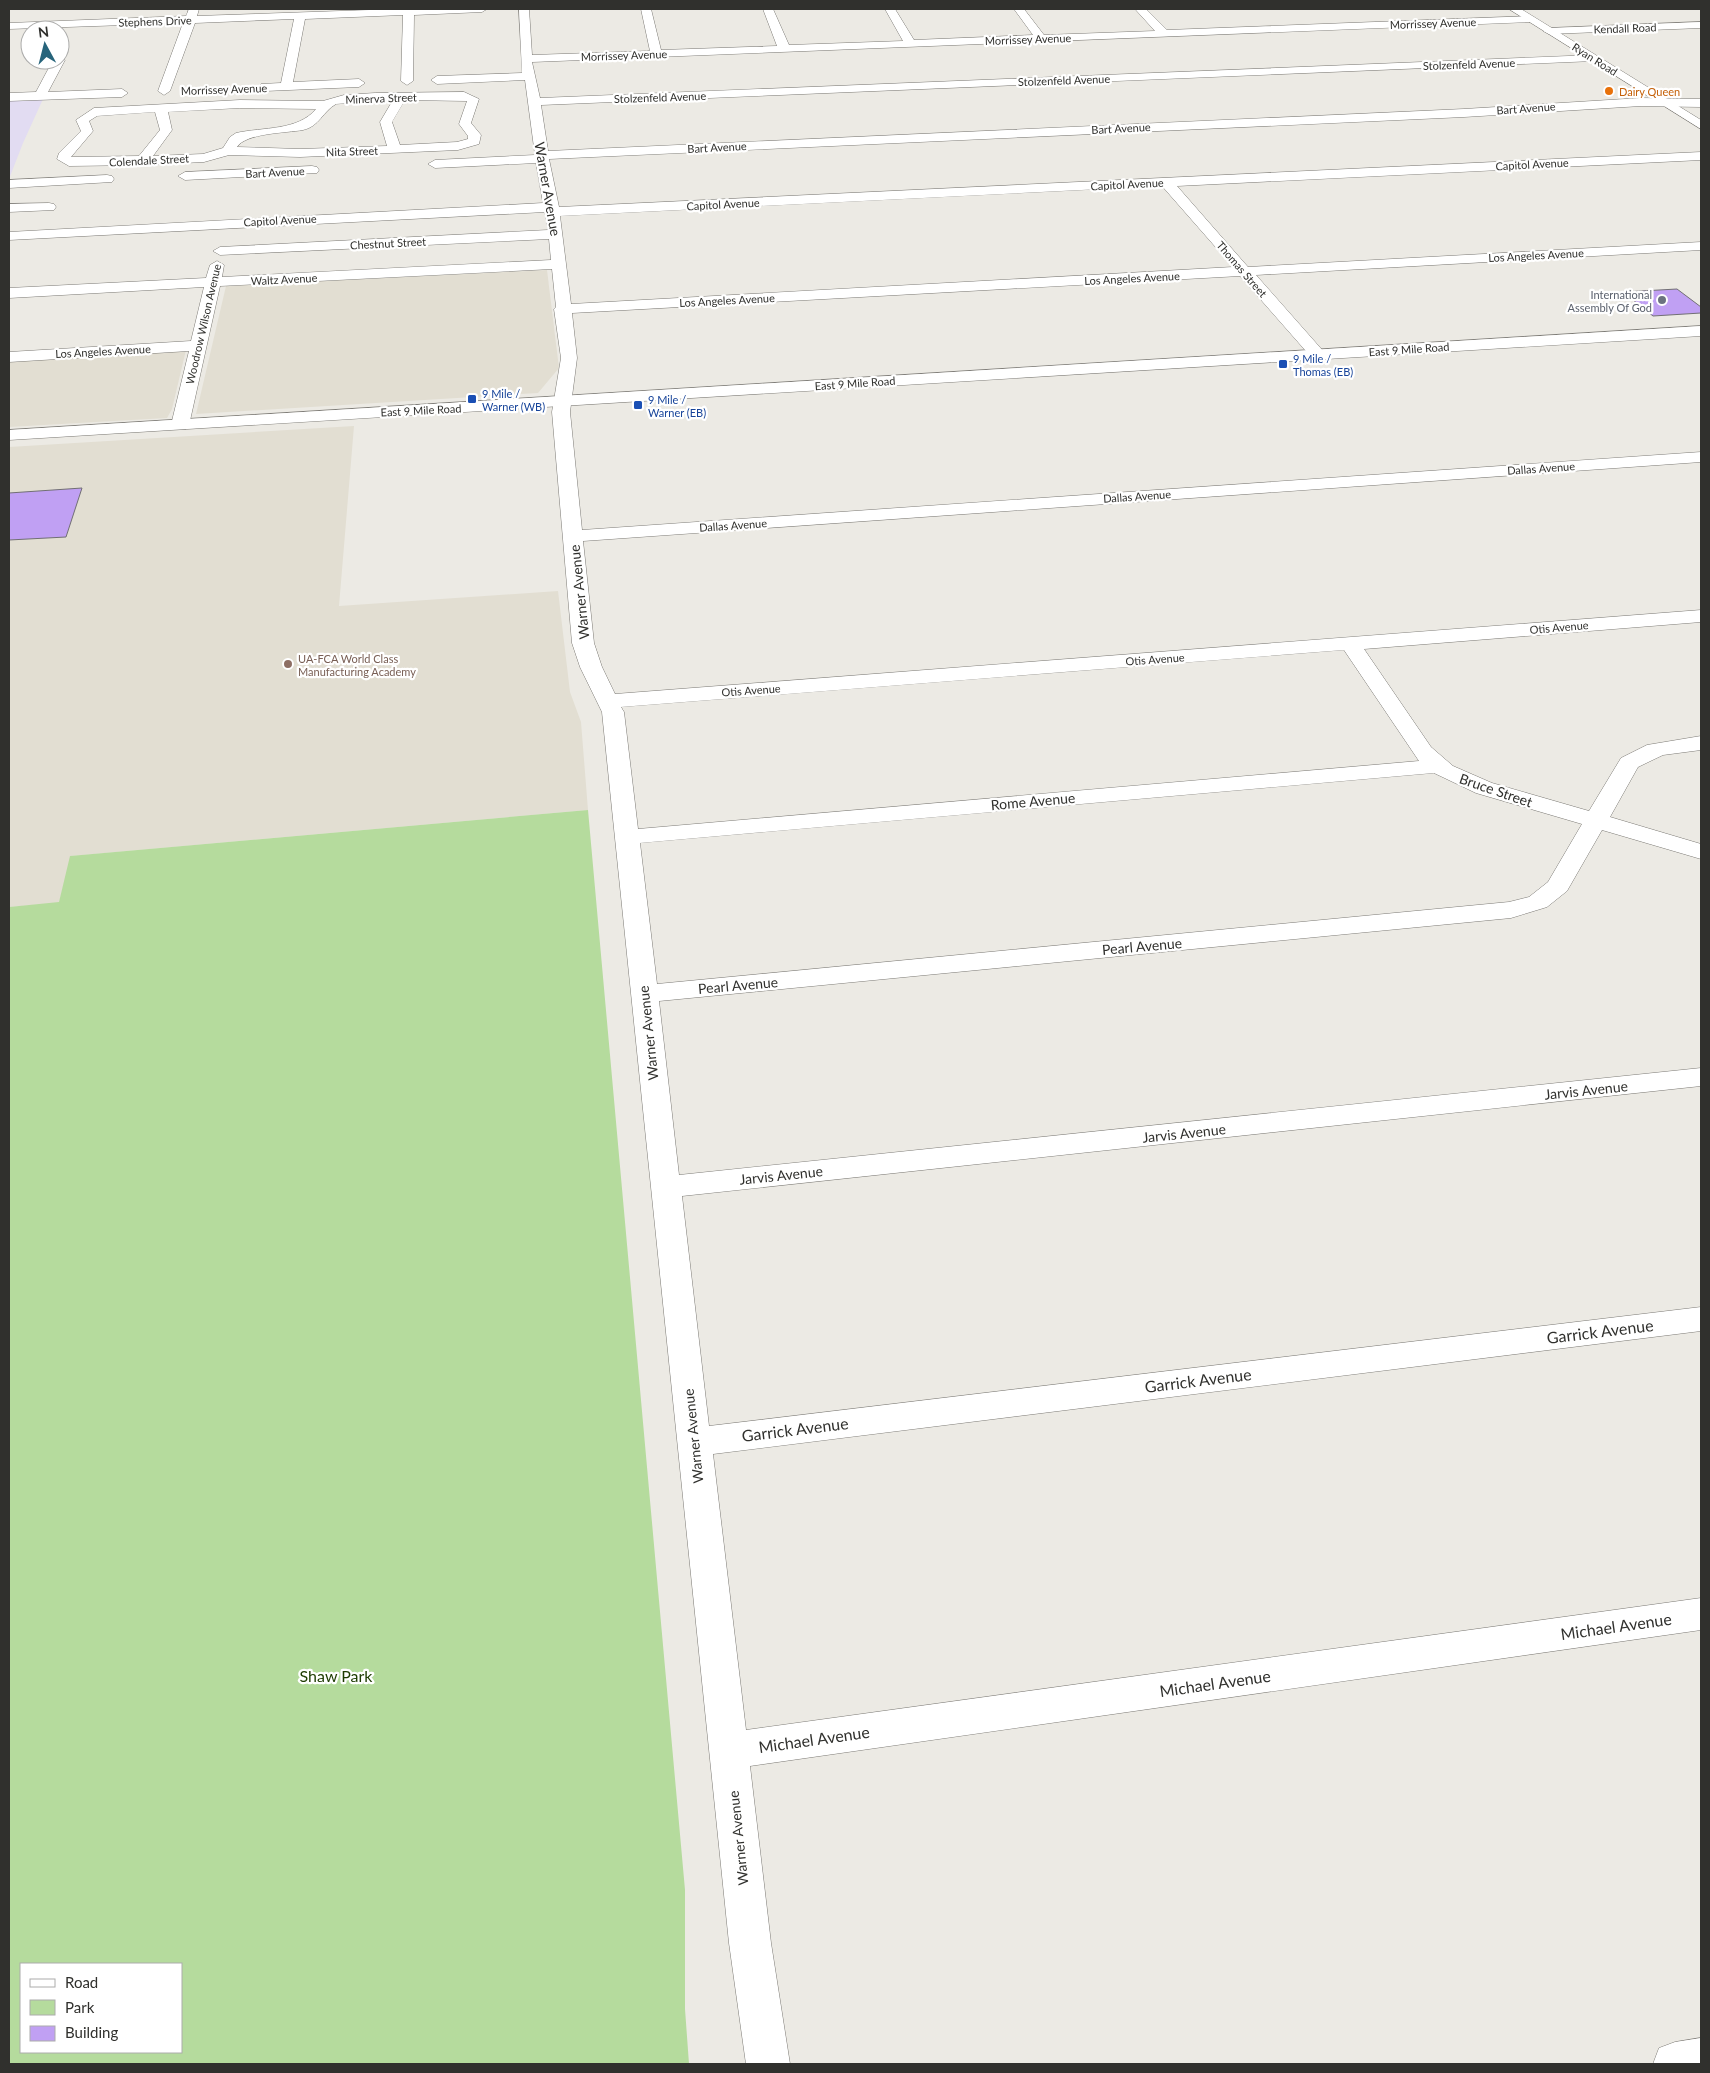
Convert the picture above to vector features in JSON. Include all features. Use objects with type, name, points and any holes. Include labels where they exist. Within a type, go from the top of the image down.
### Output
[{"type":"street","name":"Stephens Drive","points":[[9,26],[78,24],[192,14],[300,16],[482,9]]},
{"type":"street","name":"Warner Avenue","points":[[524,9],[526,58],[529,76],[532,81],[542,157],[553,210],[560,264],[562,309],[569,358],[561,412],[583,643],[591,667],[613,712],[750,1943],[768,2064]]},
{"type":"street","points":[[646,9],[656,53]]},
{"type":"street","points":[[768,9],[784,48]]},
{"type":"street","points":[[890,9],[910,43]]},
{"type":"street","points":[[1019,9],[1040,38]]},
{"type":"street","points":[[1140,9],[1164,34]]},
{"type":"street","name":"Ryan Road","points":[[1514,9],[1701,125]]},
{"type":"street","points":[[48,13],[122,10]]},
{"type":"street","points":[[409,12],[412,81],[529,76]]},
{"type":"street","points":[[164,91],[192,14]]},
{"type":"street","points":[[1388,14],[1402,24]]},
{"type":"street","points":[[286,86],[300,16]]},
{"type":"street","points":[[1272,19],[1283,29]]},
{"type":"street","name":"Morrissey Avenue","points":[[526,58],[1530,19]]},
{"type":"street","points":[[72,35],[78,24]]},
{"type":"street","name":"Kendall Road","points":[[1549,31],[1701,26]]},
{"type":"street","name":"Stolzenfeld Avenue","points":[[535,102],[1594,58]]},
{"type":"street","points":[[40,96],[54,70]]},
{"type":"street","name":"Morrissey Avenue","points":[[250,88],[370,82]]},
{"type":"street","points":[[9,97],[136,92]]},
{"type":"street","points":[[218,104],[229,92],[232,104]]},
{"type":"street","name":"Minerva Street","points":[[69,162],[64,159],[64,156],[87,131],[82,120],[94,112],[218,104],[325,105],[340,100],[472,97],[474,101],[466,112],[465,124],[475,135],[474,141]]},
{"type":"street","points":[[393,149],[393,137],[386,124],[386,120],[399,104],[400,98]]},
{"type":"street","name":"Bart Avenue","points":[[419,165],[542,157],[1444,114],[1544,106],[1665,102],[1701,103]]},
{"type":"street","points":[[228,151],[231,144],[241,136],[303,126],[314,119],[325,105]]},
{"type":"street","points":[[142,161],[166,130],[161,115],[162,107]]},
{"type":"street","name":"Nita Street","points":[[228,151],[300,153],[447,147],[474,141]]},
{"type":"street","name":"Colendale Street","points":[[69,162],[204,158],[228,151]]},
{"type":"street","name":"Capitol Avenue","points":[[9,236],[227,223],[553,210],[1701,156]]},
{"type":"street","name":"Bart Avenue","points":[[169,177],[323,170]]},
{"type":"street","points":[[9,184],[120,179]]},
{"type":"street","name":"Thomas Street","points":[[1166,182],[1318,355]]},
{"type":"street","points":[[9,208],[49,207]]},
{"type":"street","name":"Woodrow Wilson Avenue","points":[[180,425],[227,223]]},
{"type":"street","name":"Chestnut Street","points":[[220,251],[556,234]]},
{"type":"street","name":"Los Angeles Avenue","points":[[562,309],[1701,246]]},
{"type":"street","name":"Waltz Avenue","points":[[9,293],[560,264]]},
{"type":"street","name":"East 9 Mile Road","points":[[9,435],[1701,331]]},
{"type":"street","name":"Los Angeles Avenue","points":[[9,357],[197,346]]},
{"type":"street","name":"Dallas Avenue","points":[[573,536],[1701,457]]},
{"type":"street","name":"Otis Avenue","points":[[608,701],[1701,616]]},
{"type":"street","name":"Bruce Street","points":[[1350,643],[1423,752],[1439,766],[1460,779],[1701,852]]},
{"type":"street","points":[[1596,821],[1624,770],[1637,757],[1658,748],[1701,743]]},
{"type":"street","name":"Rome Avenue","points":[[627,837],[1439,766]]},
{"type":"street","name":"Pearl Avenue","points":[[644,994],[1511,910],[1538,902],[1558,886],[1596,821]]},
{"type":"street","name":"Jarvis Avenue","points":[[666,1187],[1701,1078]]},
{"type":"street","name":"Garrick Avenue","points":[[694,1442],[1701,1319]]},
{"type":"street","name":"Michael Avenue","points":[[728,1750],[780,1745],[1701,1614]]},
{"type":"street","points":[[1675,2064],[1701,2060]]},
{"type":"shaded area","points":[[43,99],[23,143],[9,179],[9,101]]},
{"type":"shaded area","points":[[547,270],[559,368],[538,393],[196,414],[226,286]]},
{"type":"shaded area","points":[[186,350],[172,409],[167,418],[9,427],[9,361]]},
{"type":"shaded area","name":"UA-FCA World Class Manufacturing Academy","points":[[354,426],[339,606],[558,591],[570,692],[581,722],[588,810],[71,856],[59,903],[9,907],[9,447]]},
{"type":"green space","name":"Shaw Park","points":[[588,810],[685,1890],[685,2009],[689,2064],[9,2064],[9,907],[59,902],[70,856]]},
{"type":"building","name":"International Assembly Of God","points":[[1677,289],[1701,307],[1701,313],[1653,316],[1623,292]]},
{"type":"building","points":[[82,488],[66,537],[9,540],[9,493]]},
{"type":"place","name":"Dairy Queen","points":[[1609,91]]},
{"type":"place","name":"International Assembly Of God","points":[[1662,300]]},
{"type":"place","name":"9 Mile / Thomas (EB)","points":[[1283,364]]},
{"type":"place","name":"9 Mile / Warner (WB)","points":[[472,399]]},
{"type":"place","name":"9 Mile / Warner (EB)","points":[[638,405]]},
{"type":"place","name":"UA-FCA World Class Manufacturing Academy","points":[[288,664]]}]
